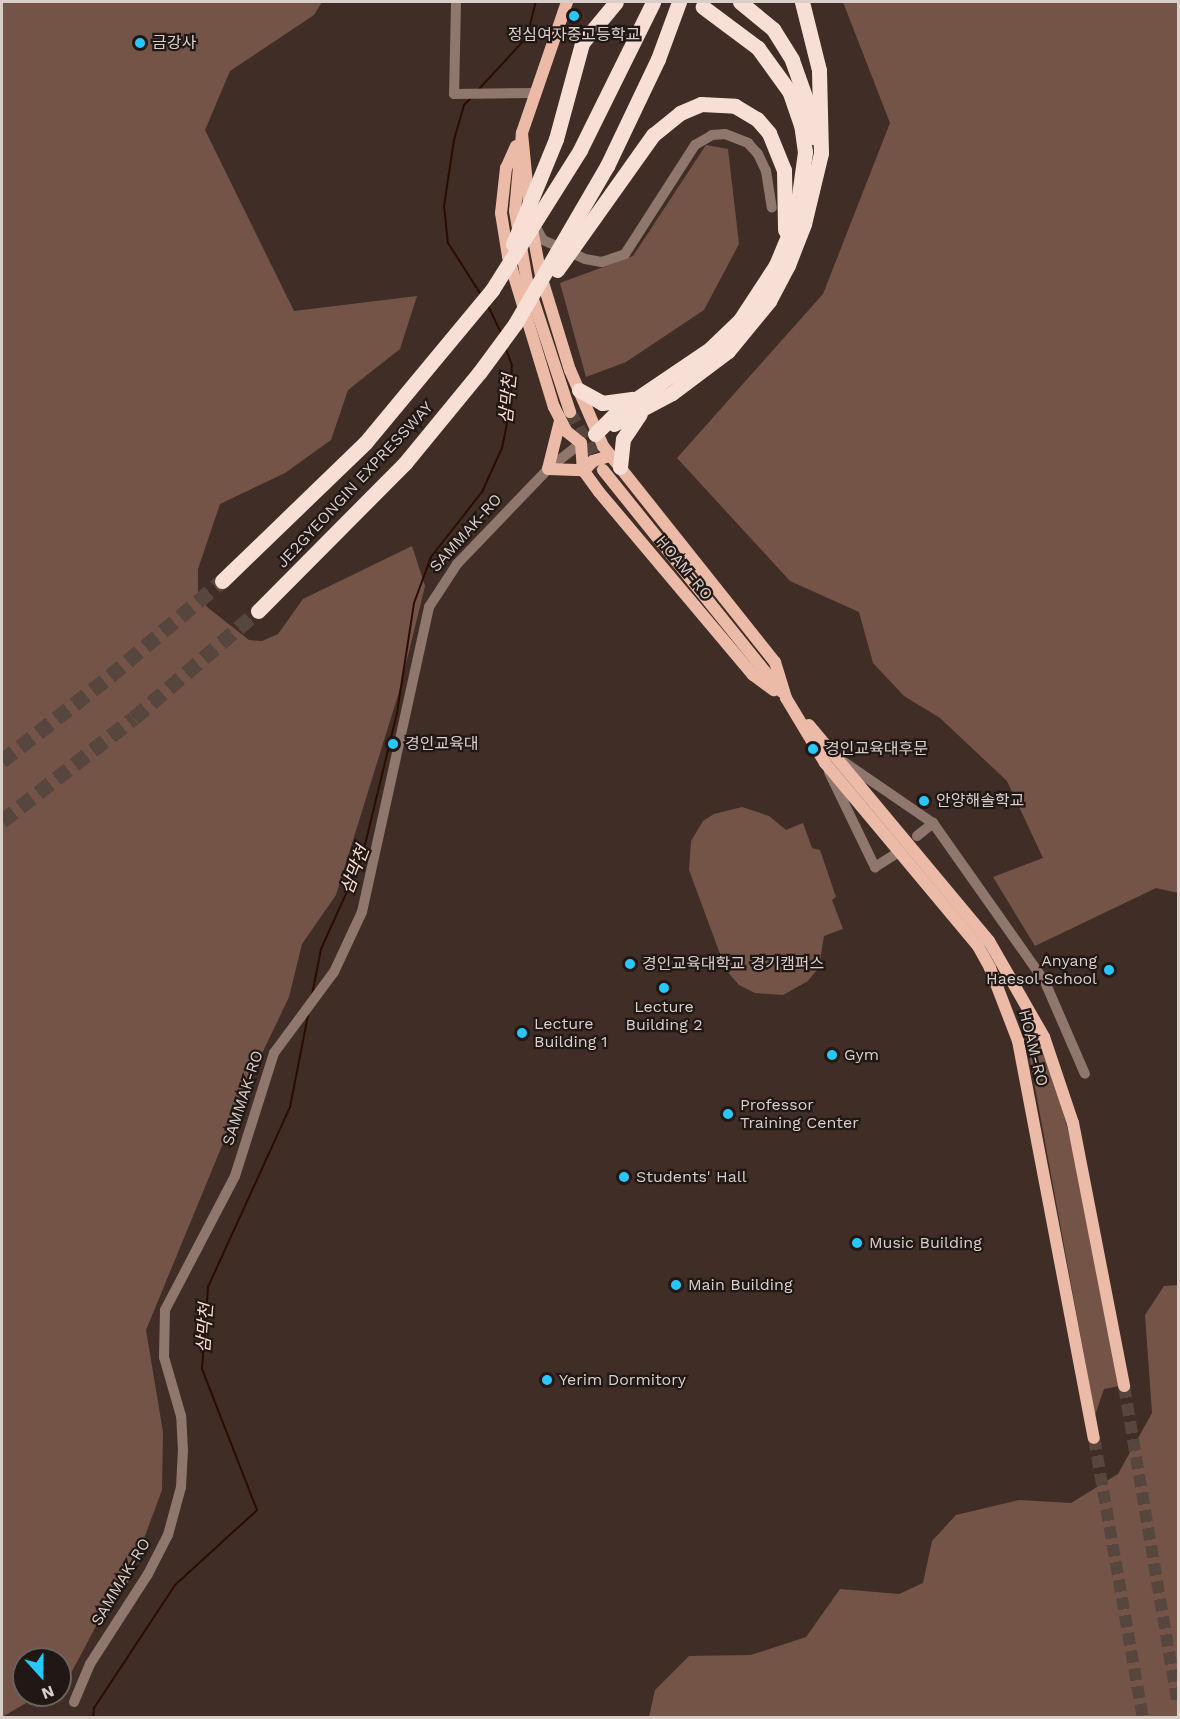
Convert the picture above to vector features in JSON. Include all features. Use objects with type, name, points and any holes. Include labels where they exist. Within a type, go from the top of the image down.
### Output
[{"type":"highway","points":[[492,290],[549,157],[582,43],[616,2]]},
{"type":"highway","name":"JE2GYEONGIN EXPRESSWAY","points":[[222,581],[365,443],[492,290],[584,144],[653,2]]},
{"type":"highway","name":"JE2GYEONGIN EXPRESSWAY","points":[[258,611],[405,463],[479,374],[514,324],[583,213],[648,79],[679,2]]},
{"type":"highway","points":[[595,434],[646,401],[711,366],[763,310],[797,245],[821,153],[821,91],[816,51],[802,2]]},
{"type":"highway","points":[[743,4],[773,29],[799,76],[813,129],[814,182]]},
{"type":"highway","points":[[620,467],[619,453],[626,432],[646,401],[732,328],[764,286],[785,245],[796,217],[805,163],[798,113],[784,81],[759,48],[703,7]]},
{"type":"highway","points":[[514,324],[591,228],[653,135],[680,112],[718,103],[749,114],[774,141],[786,182],[785,245]]},
{"type":"highway","points":[[579,390],[602,403],[646,401]]},
{"type":"main road","points":[[567,2],[522,133],[506,168],[501,213],[514,285],[554,407],[560,421],[581,443],[583,470]]},
{"type":"main road","points":[[522,133],[530,215],[541,276],[595,434]]},
{"type":"main road","points":[[522,133],[515,211],[521,253],[570,412]]},
{"type":"main road","points":[[554,407],[574,415],[585,407]]},
{"type":"main road","points":[[560,421],[548,469],[583,470],[593,461],[609,456]]},
{"type":"main road","name":"SAMMAK-RO","points":[[581,443],[595,434]]},
{"type":"main road","name":"HOAM-RO","points":[[595,434],[609,456],[775,662],[786,698]]},
{"type":"main road","name":"HOAM-RO","points":[[583,470],[753,675],[786,698]]},
{"type":"main road","name":"HOAM-RO","points":[[603,470],[786,698],[829,759],[978,946],[1004,1000],[1018,1041],[1094,1438]]},
{"type":"main road","name":"HOAM-RO","points":[[829,759],[989,940],[1044,1037],[1073,1123],[1124,1386]]},
{"type":"street","points":[[456,2],[452,74],[454,94],[534,93]]},
{"type":"street","points":[[530,215],[543,240],[554,247],[602,262],[625,254],[695,145],[712,135],[725,134],[748,143],[758,154],[766,171],[772,208]]},
{"type":"street","name":"SAMMAK-RO","points":[[74,1702],[90,1664],[148,1574],[168,1535],[182,1486],[183,1451],[180,1416],[164,1357],[165,1310],[235,1176],[274,1053],[298,1015],[320,990],[350,942],[362,912],[429,607],[457,564],[548,469],[581,443]]},
{"type":"street","points":[[829,759],[933,824],[1045,982],[1085,1074]]},
{"type":"street","points":[[829,759],[875,867],[894,855]]},
{"type":"street","points":[[917,836],[933,824]]},
{"type":"shaded area","points":[[2,2],[322,2],[314,15],[230,71],[205,130],[294,311],[417,296],[400,349],[348,390],[331,440],[285,473],[220,504],[198,569],[198,593],[207,607],[249,640],[262,641],[278,634],[303,599],[412,546],[425,586],[399,692],[336,895],[302,944],[289,997],[247,1085],[146,1330],[163,1432],[162,1490],[126,1587],[96,1626],[72,1671],[72,1647],[12,1647],[12,1707],[19,1707],[2,1717]]},
{"type":"shaded area","points":[[843,2],[1178,2],[1178,893],[1156,888],[1035,946],[993,877],[1043,858],[1007,781],[940,718],[904,696],[873,663],[859,612],[790,581],[677,458],[823,294],[890,123]]},
{"type":"shaded area","points":[[706,145],[728,149],[739,244],[704,310],[626,362],[586,377],[560,283],[633,256]]},
{"type":"shaded area","points":[[742,807],[769,816],[786,830],[803,823],[812,848],[820,850],[836,897],[832,900],[843,929],[824,936],[819,967],[808,981],[783,995],[755,993],[739,985],[726,970],[689,870],[691,841],[703,821],[714,814]]},
{"type":"shaded area","points":[[1022,1016],[1032,1022],[1052,1071],[1073,1149],[1119,1386],[1104,1389],[1095,1415]]},
{"type":"shaded area","points":[[1178,1285],[1178,1717],[649,1717],[655,1690],[689,1656],[751,1655],[806,1637],[840,1589],[899,1594],[923,1583],[932,1541],[956,1515],[1019,1500],[1071,1503],[1118,1474],[1152,1413],[1145,1315],[1164,1286]]},
{"type":"waterway","name":"삼막천","points":[[479,89],[527,37],[536,2]]},
{"type":"waterway","name":"삼막천","points":[[471,98],[464,105],[454,140],[444,206],[448,243],[480,293]]},
{"type":"waterway","name":"삼막천","points":[[488,306],[501,333]]},
{"type":"waterway","name":"삼막천","points":[[312,995],[321,949],[361,861],[397,713],[414,603],[431,557],[482,492],[502,448],[511,404],[512,365],[505,347]]},
{"type":"waterway","name":"삼막천","points":[[93,1718],[94,1708],[175,1585],[257,1510],[202,1369],[208,1287],[290,1107],[308,1015]]},
{"type":"tunnel","points":[[570,412],[602,468]]},
{"type":"tunnel","points":[[2,761],[110,676],[222,581]]},
{"type":"tunnel","points":[[2,821],[134,718],[258,611]]},
{"type":"tunnel","points":[[1124,1386],[1178,1705]]},
{"type":"tunnel","points":[[1094,1438],[1143,1718]]},
{"type":"place","name":"정심여자중고등학교","points":[[574,16]]},
{"type":"place","name":"금강사","points":[[140,43]]},
{"type":"place","name":"경인교육대","points":[[393,744]]},
{"type":"place","name":"경인교육대후문","points":[[813,749]]},
{"type":"place","name":"안양해솔학교","points":[[924,801]]},
{"type":"place","name":"경인교육대학교 경기캠퍼스","points":[[630,964]]},
{"type":"place","name":"Anyang Haesol School","points":[[1109,970]]},
{"type":"place","name":"Lecture Building 2","points":[[664,988]]},
{"type":"place","name":"Lecture Building 1","points":[[522,1033]]},
{"type":"place","name":"Gym","points":[[832,1055]]},
{"type":"place","name":"Professor Training Center","points":[[728,1114]]},
{"type":"place","name":"Students' Hall","points":[[624,1177]]},
{"type":"place","name":"Music Building","points":[[857,1243]]},
{"type":"place","name":"Main Building","points":[[676,1285]]},
{"type":"place","name":"Yerim Dormitory","points":[[547,1380]]}]
